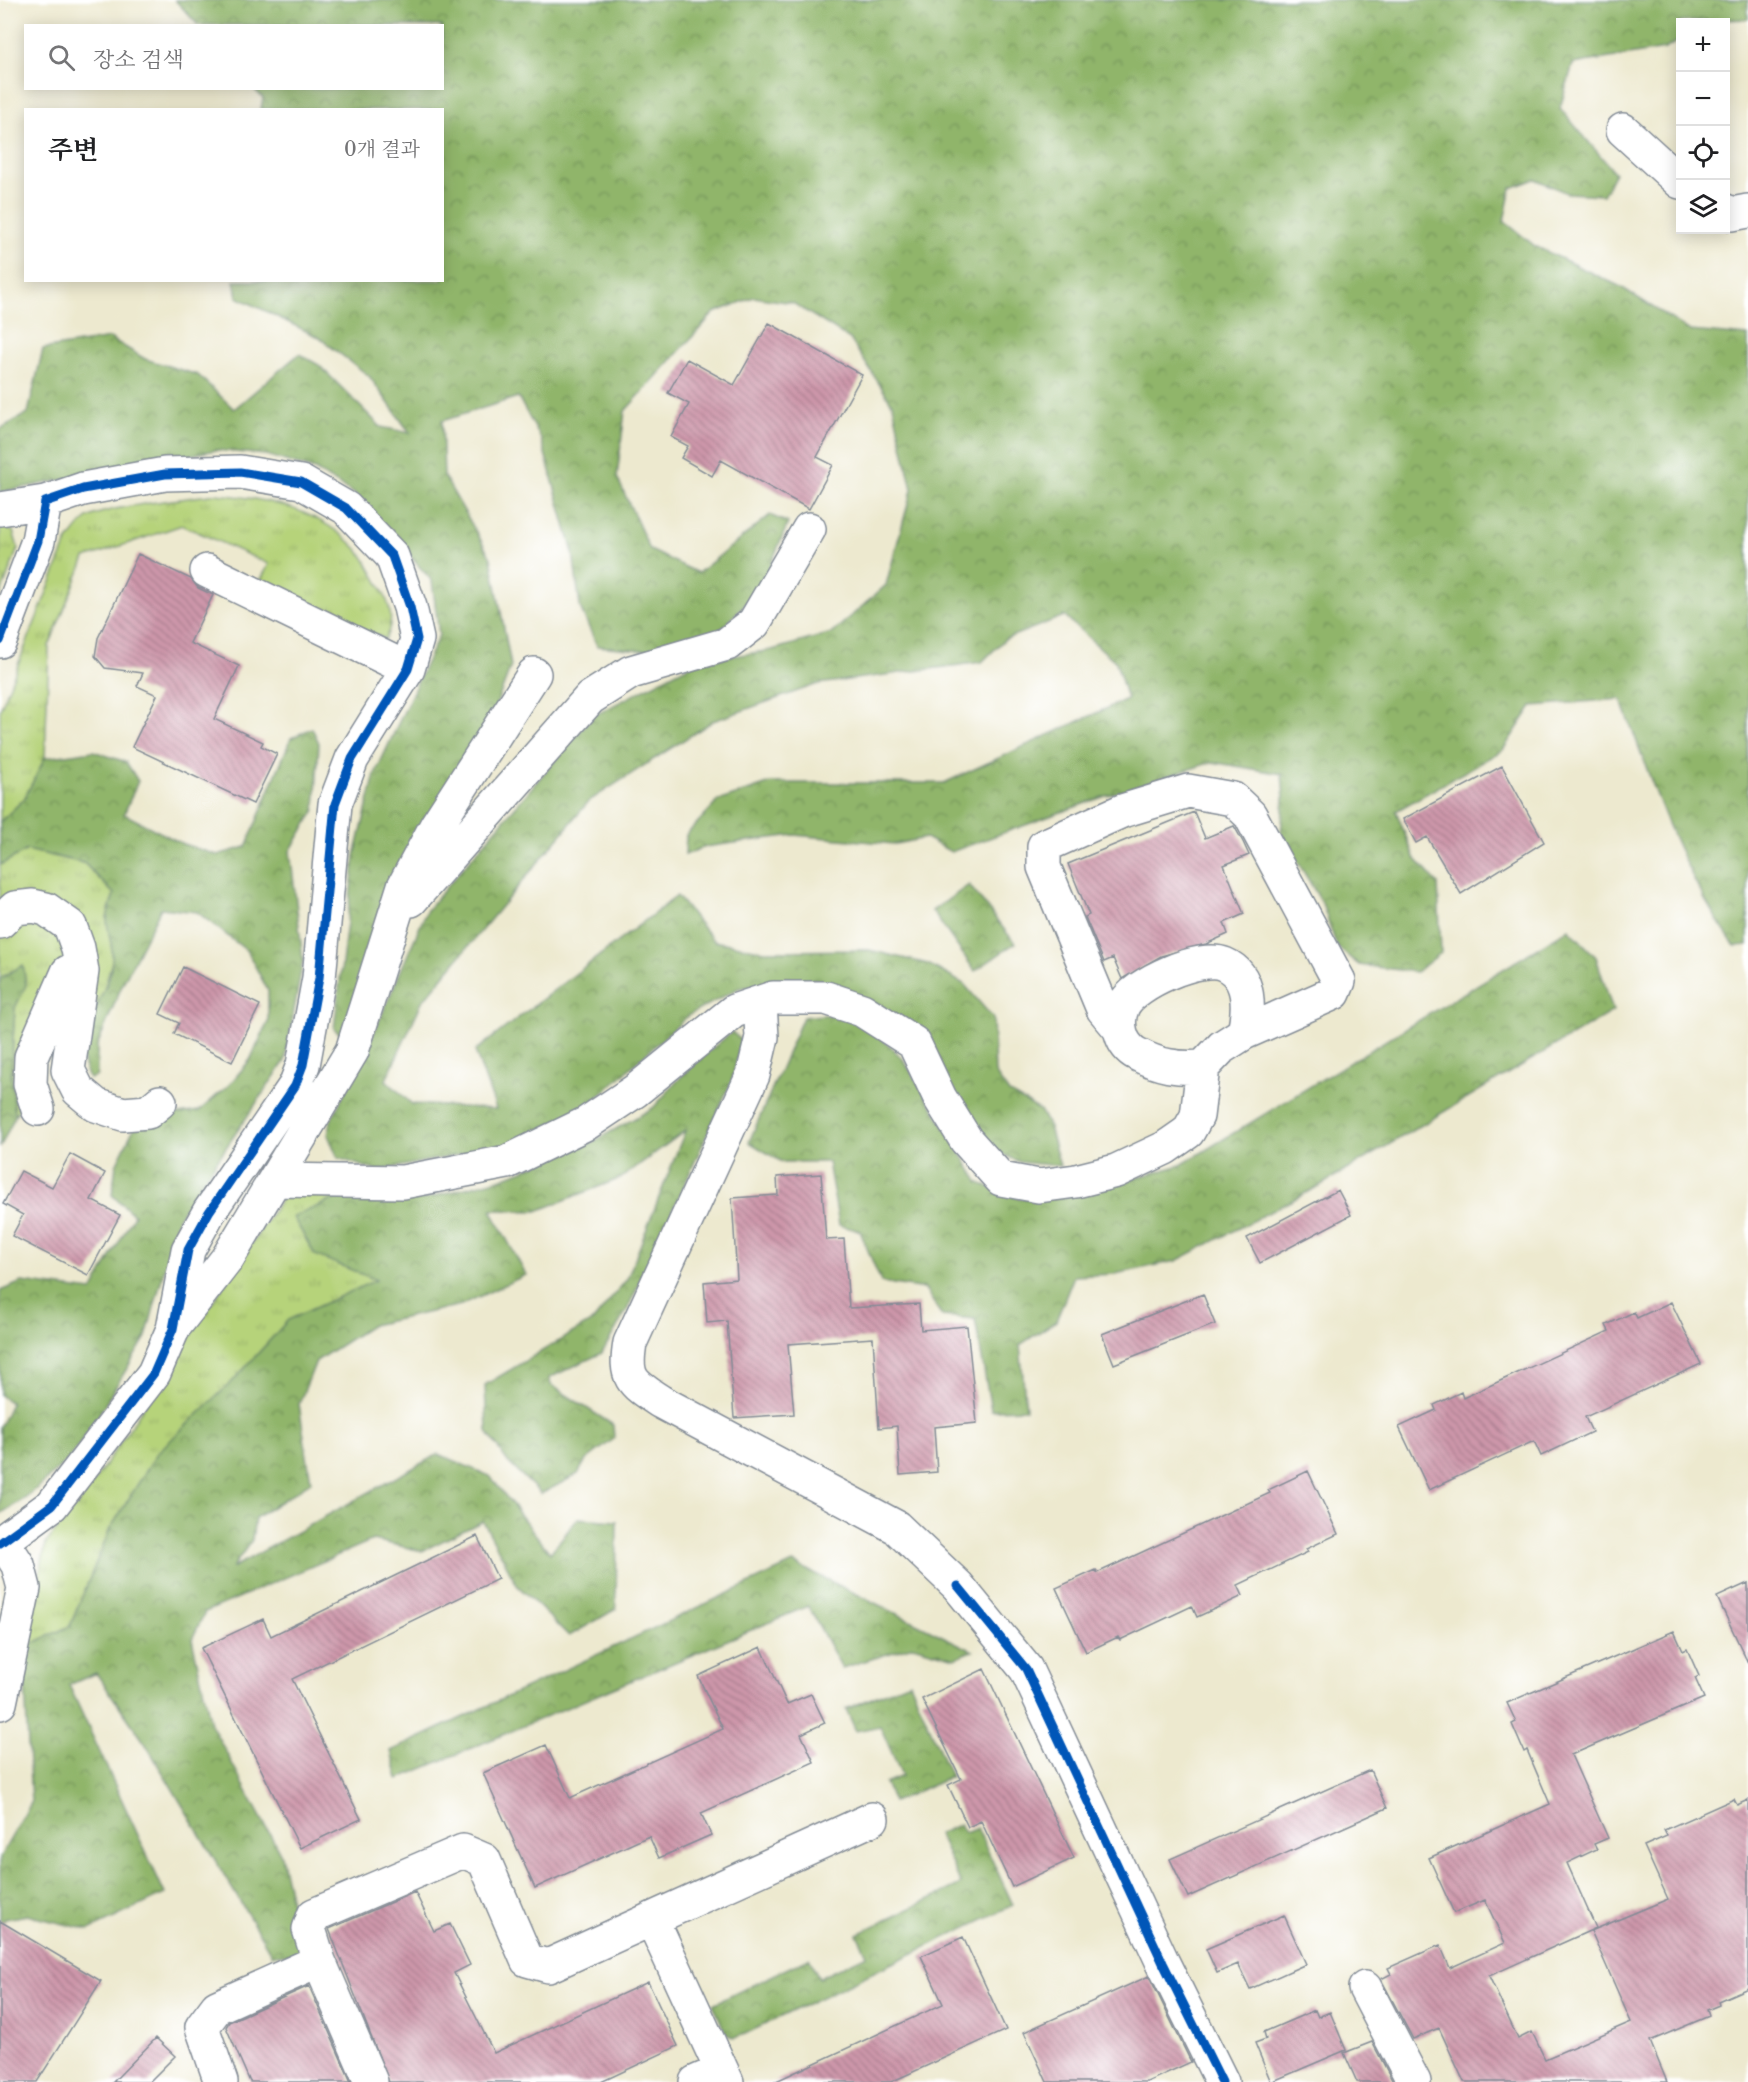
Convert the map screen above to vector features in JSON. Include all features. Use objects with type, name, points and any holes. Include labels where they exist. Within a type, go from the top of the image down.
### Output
[{"type":"street","points":[[1623,130],[1678,180]]},
{"type":"street","points":[[1730,213],[1748,211]]},
{"type":"street","points":[[0,509],[45,502],[83,489],[165,474],[240,472],[301,482],[346,508],[392,556],[410,607],[417,639],[408,669],[352,759],[335,804],[319,978],[303,1065],[295,1086],[209,1212],[188,1250],[173,1329],[154,1373],[52,1505],[0,1545],[9,1551],[18,1565],[24,1588],[0,1703]]},
{"type":"street","points":[[0,641],[38,541],[45,502]]},
{"type":"street","points":[[393,919],[590,698],[631,672],[727,644],[754,623],[808,529]]},
{"type":"street","points":[[207,571],[408,669]]},
{"type":"street","points":[[173,1329],[227,1259],[352,1051],[404,886],[436,826],[534,674]]},
{"type":"street","points":[[275,1180],[403,1182],[507,1162],[587,1123],[635,1091],[734,1011],[773,998],[826,998],[862,1010],[914,1043],[940,1098],[966,1140],[1000,1179],[1039,1186],[1076,1181],[1116,1171],[1165,1148],[1188,1132],[1197,1116],[1203,1067],[1222,1047],[1244,1033],[1334,993],[1339,981],[1250,815],[1233,799],[1188,791],[1122,812],[1044,846],[1044,867],[1103,1009],[1119,1028],[1128,1050],[1154,1063],[1181,1069],[1203,1067]]},
{"type":"street","points":[[0,922],[15,908],[46,909],[70,926],[78,948],[82,971],[68,1070],[78,1090],[96,1105],[123,1114],[148,1112],[160,1102]]},
{"type":"street","points":[[38,1109],[30,1083],[31,1057],[78,948]]},
{"type":"street","points":[[1119,1028],[1123,1006],[1141,987],[1164,974],[1201,964],[1224,964],[1238,975],[1248,995],[1244,1033]]},
{"type":"street","points":[[760,1003],[762,1036],[753,1075],[630,1343],[626,1366],[634,1384],[661,1402],[896,1527],[958,1586],[1026,1669],[1163,1963],[1222,2082]]},
{"type":"street","points":[[371,2082],[309,1929],[314,1915],[463,1851],[484,1860],[527,1960],[548,1966],[872,1819]]},
{"type":"street","points":[[652,1919],[715,2078]]},
{"type":"street","points":[[221,2082],[202,2027],[217,2007],[320,1960]]},
{"type":"street","points":[[1365,1988],[1414,2082]]},
{"type":"green space","points":[[175,0],[1748,0],[1748,19],[1676,18],[1676,42],[1665,49],[1573,64],[1560,108],[1615,173],[1603,195],[1567,193],[1535,179],[1511,188],[1504,221],[1535,246],[1621,287],[1690,331],[1748,336],[1748,945],[1735,946],[1698,888],[1669,827],[1621,699],[1532,706],[1503,750],[1396,811],[1414,857],[1438,884],[1441,953],[1416,972],[1359,965],[1337,947],[1322,903],[1281,833],[1284,799],[1282,774],[1212,762],[1111,794],[951,852],[926,838],[895,844],[794,835],[704,847],[685,855],[686,835],[718,801],[771,783],[944,783],[1127,699],[1116,662],[1064,616],[1005,639],[982,662],[818,684],[713,721],[589,801],[422,1002],[386,1080],[412,1104],[496,1109],[475,1051],[677,896],[714,941],[765,951],[869,950],[928,964],[964,984],[993,1018],[995,1073],[1009,1093],[1040,1110],[1049,1127],[1060,1166],[1020,1162],[988,1148],[903,1019],[814,979],[739,988],[689,1015],[588,1106],[508,1145],[377,1171],[338,1158],[328,1135],[331,1120],[367,1049],[427,910],[593,716],[696,662],[772,650],[832,633],[886,585],[912,489],[893,405],[850,339],[793,303],[754,297],[714,313],[625,411],[617,477],[650,550],[698,573],[770,515],[788,523],[762,586],[714,637],[666,652],[597,646],[580,607],[573,553],[541,439],[518,397],[442,421],[444,476],[491,558],[511,666],[491,719],[346,1039],[334,1029],[355,856],[375,774],[439,635],[432,581],[355,494],[315,470],[266,455],[216,450],[0,492],[0,429],[28,413],[43,349],[110,338],[145,359],[198,375],[234,409],[299,354],[319,365],[381,427],[410,433],[369,376],[318,337],[237,297],[234,282],[444,282],[444,108],[261,108],[263,98],[255,90],[444,90],[444,24],[197,24]]},
{"type":"green space","points":[[216,494],[255,499],[292,508],[326,524],[342,535],[363,557],[386,597],[391,618],[385,639],[258,585],[269,564],[182,525],[85,558],[49,646],[45,758],[24,799],[0,822],[0,710],[67,542],[85,520],[99,513]]},
{"type":"green space","points":[[0,526],[13,531],[18,548],[0,596]]},
{"type":"green space","points":[[312,728],[319,743],[315,810],[290,851],[303,960],[285,1061],[178,1218],[146,1337],[92,1426],[70,1458],[26,1498],[0,1514],[0,1427],[11,1403],[0,1395],[0,1291],[22,1282],[92,1291],[134,1215],[112,1195],[116,1165],[138,1120],[199,1111],[229,1085],[250,1060],[268,1022],[268,991],[247,951],[197,912],[161,908],[123,983],[97,1046],[97,1076],[89,1079],[82,1059],[81,1043],[84,1029],[104,991],[109,976],[112,953],[107,921],[114,894],[84,863],[27,850],[0,865],[0,822],[24,799],[45,758],[93,751],[126,762],[138,781],[124,814],[183,844],[217,855],[246,847],[291,738]]},
{"type":"green space","points":[[27,850],[84,863],[114,894],[107,918],[113,958],[102,996],[83,1029],[92,940],[0,905],[0,865]]},
{"type":"green space","points":[[969,885],[1015,943],[975,971],[932,911]]},
{"type":"green space","points":[[48,916],[66,951],[23,1100],[15,1116],[11,1073],[15,1008],[26,985],[23,966],[0,978],[0,935],[5,927]]},
{"type":"green space","points":[[1569,929],[1596,957],[1613,1011],[1321,1185],[1176,1261],[1115,1274],[1074,1276],[1056,1321],[1020,1345],[1026,1409],[991,1410],[975,1319],[942,1316],[925,1289],[881,1282],[860,1231],[839,1225],[828,1162],[782,1162],[749,1142],[803,1017],[843,1013],[872,1029],[903,1059],[979,1183],[1020,1199],[1066,1197],[1181,1165]]},
{"type":"green space","points":[[23,965],[26,985],[15,1008],[11,1073],[15,1116],[0,1148],[0,978]]},
{"type":"green space","points":[[732,1032],[741,1040],[732,1080],[627,1310],[602,1353],[549,1378],[551,1385],[613,1425],[614,1439],[586,1460],[578,1474],[541,1494],[508,1462],[487,1432],[485,1385],[594,1320],[627,1279],[685,1131],[621,1178],[537,1211],[491,1210],[526,1275],[461,1305],[372,1325],[316,1361],[299,1404],[311,1482],[255,1518],[252,1540],[232,1568],[438,1454],[490,1476],[550,1553],[578,1518],[617,1521],[616,1609],[569,1636],[517,1585],[483,1521],[422,1551],[373,1540],[205,1612],[192,1639],[211,1724],[281,1855],[302,1954],[272,1955],[145,1743],[96,1673],[69,1685],[165,1894],[89,1930],[27,1915],[5,1919],[0,1926],[0,1857],[31,1803],[23,1648],[70,1626],[110,1529],[157,1453],[236,1378],[288,1320],[376,1280],[315,1255],[293,1217],[341,1196],[424,1199],[500,1179],[591,1143],[653,1108],[689,1068]]},
{"type":"green space","points":[[299,1194],[341,1196],[294,1217],[315,1255],[377,1280],[288,1320],[236,1378],[110,1529],[70,1626],[23,1648],[46,1543],[86,1494],[281,1199]]},
{"type":"green space","points":[[793,1563],[973,1651],[955,1658],[913,1646],[842,1668],[808,1606],[398,1779],[391,1751]]},
{"type":"green space","points":[[910,1682],[951,1777],[893,1802],[885,1783],[902,1776],[880,1726],[856,1731],[846,1709]]},
{"type":"green space","points":[[960,1824],[965,1833],[977,1828],[1013,1905],[745,2034],[734,2038],[726,2034],[713,2004],[809,1958],[819,1978],[867,1955],[857,1934],[961,1884],[938,1834]]},
{"type":"building","points":[[769,323],[862,375],[817,457],[833,465],[809,509],[721,460],[712,476],[681,458],[688,446],[671,437],[689,404],[668,393],[687,359],[734,385]]},
{"type":"building","points":[[138,554],[191,579],[198,588],[213,595],[190,643],[239,666],[214,719],[263,742],[261,746],[277,754],[253,804],[132,747],[157,695],[137,686],[143,673],[105,668],[95,656],[98,638]]},
{"type":"building","points":[[1502,766],[1544,842],[1461,894],[1427,837],[1416,843],[1403,819]]},
{"type":"building","points":[[1194,812],[1205,838],[1234,826],[1243,842],[1249,855],[1224,865],[1244,914],[1224,923],[1228,934],[1206,944],[1161,956],[1122,979],[1113,958],[1104,962],[1085,917],[1089,915],[1068,864]]},
{"type":"building","points":[[183,967],[260,1005],[232,1062],[174,1034],[179,1023],[160,1014]]},
{"type":"building","points":[[70,1154],[105,1173],[91,1200],[120,1215],[88,1275],[12,1236],[23,1215],[3,1204],[21,1171],[52,1187]]},
{"type":"building","points":[[821,1174],[826,1240],[844,1239],[849,1308],[919,1304],[921,1330],[967,1326],[977,1423],[934,1427],[937,1472],[900,1475],[897,1426],[879,1428],[873,1338],[788,1344],[794,1414],[734,1418],[727,1321],[707,1323],[704,1282],[737,1279],[732,1198],[778,1195],[777,1177]]},
{"type":"building","points":[[1338,1190],[1351,1215],[1260,1263],[1247,1238]]},
{"type":"building","points":[[1203,1294],[1215,1324],[1114,1364],[1102,1334]]},
{"type":"building","points":[[1671,1302],[1701,1364],[1585,1417],[1592,1432],[1541,1456],[1534,1441],[1429,1490],[1399,1427],[1436,1410],[1434,1405],[1461,1392],[1463,1398],[1609,1331],[1606,1325],[1634,1312],[1637,1318]]},
{"type":"building","points":[[1308,1471],[1338,1534],[1306,1549],[1308,1552],[1238,1585],[1243,1596],[1197,1617],[1192,1606],[1120,1640],[1118,1637],[1086,1652],[1056,1588],[1096,1570],[1097,1573],[1270,1493],[1268,1490]]},
{"type":"building","points":[[477,1536],[498,1579],[292,1679],[361,1819],[300,1848],[201,1648],[263,1619],[271,1636]]},
{"type":"building","points":[[1748,1583],[1748,1663],[1717,1597]]},
{"type":"building","points":[[1674,1631],[1683,1651],[1687,1649],[1699,1676],[1695,1678],[1704,1698],[1571,1755],[1608,1838],[1594,1844],[1597,1849],[1567,1863],[1596,1928],[1489,1976],[1518,2039],[1532,2032],[1545,2059],[1631,2022],[1591,1931],[1668,1899],[1644,1846],[1667,1836],[1664,1830],[1734,1799],[1737,1805],[1748,1800],[1748,1988],[1718,2001],[1719,2005],[1707,2010],[1709,2016],[1650,2041],[1667,2082],[1464,2082],[1439,2028],[1413,2039],[1381,1979],[1391,1974],[1388,1968],[1440,1945],[1450,1968],[1505,1943],[1485,1900],[1454,1913],[1429,1858],[1550,1804],[1527,1750],[1524,1752],[1512,1724],[1516,1722],[1507,1703]]},
{"type":"building","points":[[761,1647],[787,1704],[811,1694],[825,1723],[801,1734],[814,1762],[701,1813],[711,1835],[659,1858],[649,1836],[535,1888],[483,1773],[546,1745],[570,1798],[723,1729],[698,1676]]},
{"type":"building","points":[[984,1669],[1074,1858],[1012,1887],[981,1821],[968,1827],[948,1785],[961,1779],[922,1699]]},
{"type":"building","points":[[1370,1770],[1387,1808],[1188,1897],[1170,1859]]},
{"type":"building","points":[[415,1892],[434,1931],[450,1924],[470,1965],[454,1973],[494,2053],[648,1982],[678,2046],[601,2082],[389,2082],[329,1929]]},
{"type":"building","points":[[1284,1915],[1306,1964],[1250,1989],[1238,1964],[1217,1973],[1206,1949]]},
{"type":"building","points":[[0,1921],[101,1981],[37,2082],[0,2082]]},
{"type":"building","points":[[963,1937],[1006,2030],[891,2082],[774,2082],[943,2004],[921,1956]]},
{"type":"building","points":[[1149,1976],[1191,2062],[1147,2082],[1047,2082],[1024,2032]]},
{"type":"building","points":[[309,1986],[351,2082],[250,2082],[226,2027],[229,2022]]},
{"type":"building","points":[[1315,2010],[1318,2017],[1330,2012],[1346,2050],[1271,2082],[1255,2043],[1266,2039],[1264,2032]]},
{"type":"building","points":[[156,2038],[175,2056],[149,2082],[113,2082]]},
{"type":"building","points":[[1372,2042],[1393,2082],[1357,2082],[1344,2053]]},
{"type":"cycle path","points":[[0,641],[38,541],[45,502],[83,489],[165,474],[240,472],[301,482],[346,508],[392,556],[410,607],[417,639],[408,669],[352,759],[335,804],[319,978],[303,1065],[295,1086],[209,1212],[188,1250],[173,1329],[154,1373],[52,1505],[0,1543]]},
{"type":"cycle path","points":[[958,1586],[1026,1669],[1163,1963],[1222,2082]]}]
